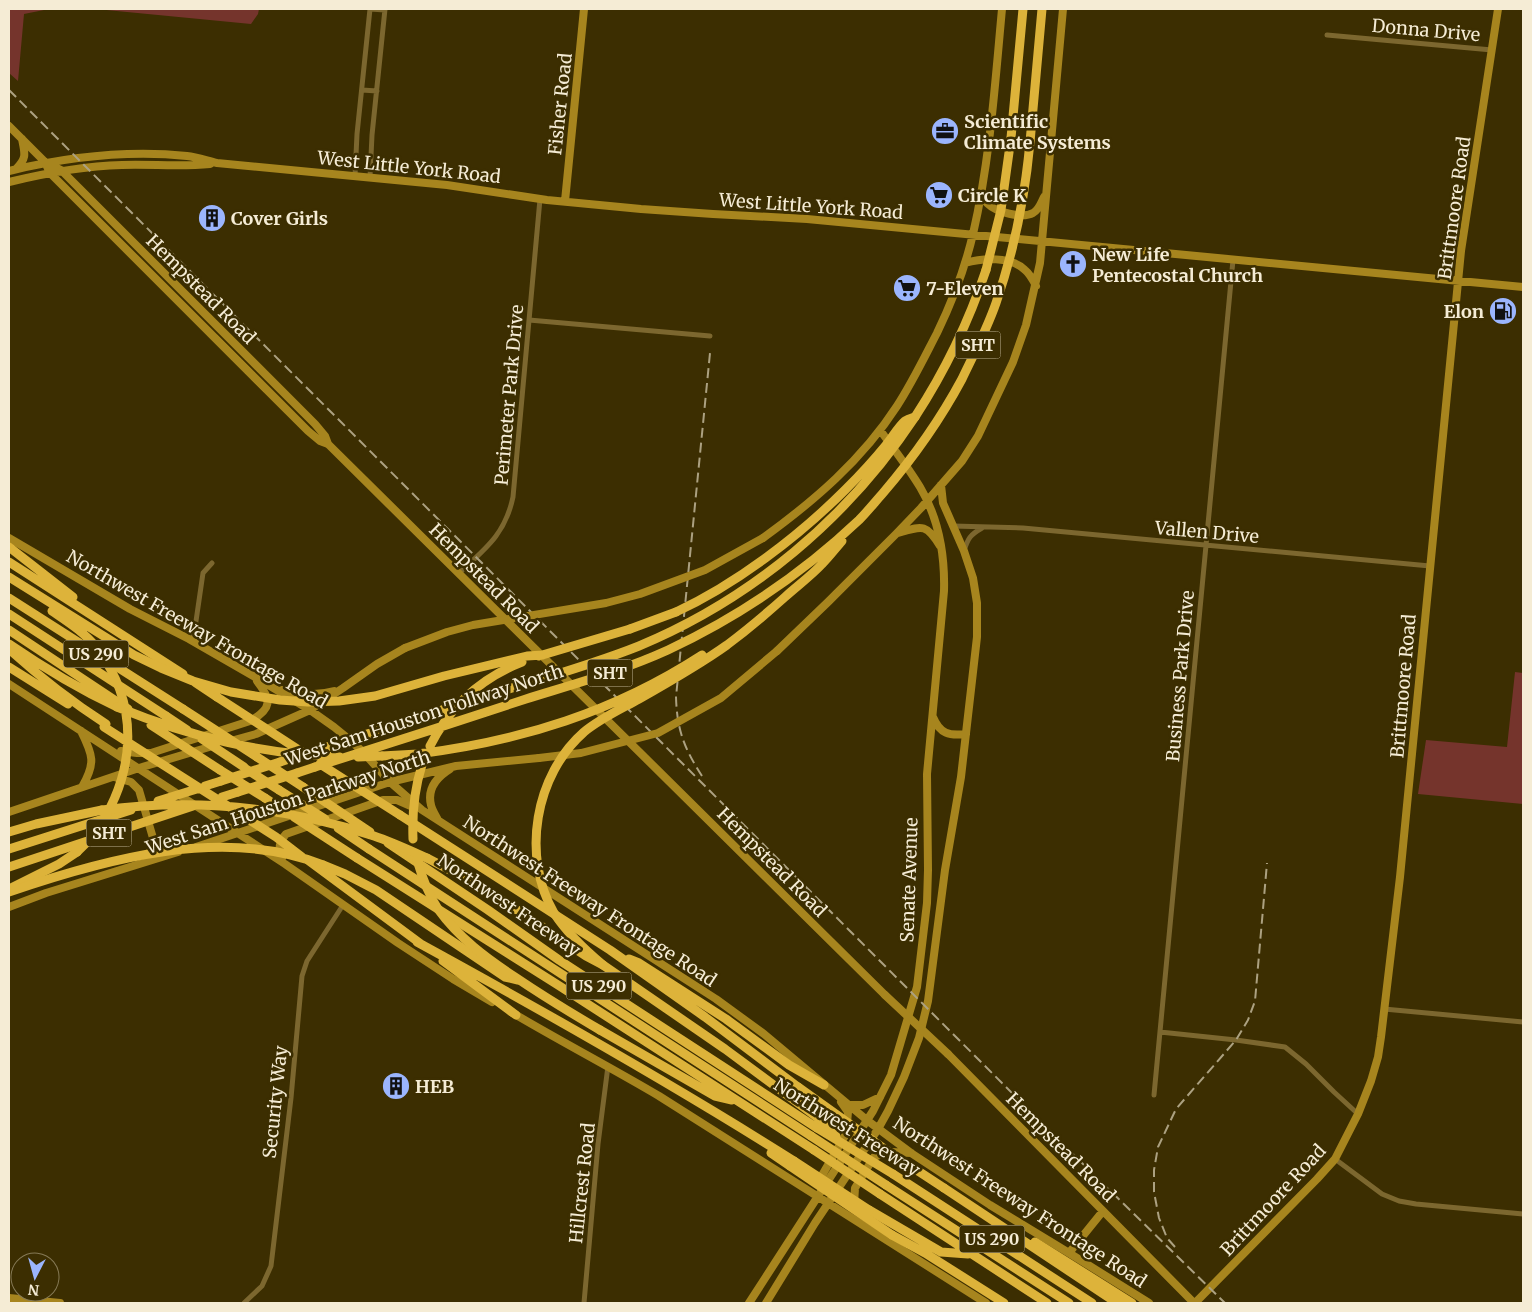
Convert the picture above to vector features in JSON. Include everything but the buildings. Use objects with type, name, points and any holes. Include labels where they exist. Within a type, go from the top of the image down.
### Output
[{"type":"highway","name":"West Sam Houston Tollway North","points":[[9,849],[631,649],[712,610],[779,565],[850,501],[871,477],[892,451],[932,390],[952,352],[982,282],[1000,216],[1011,138],[1023,9]]},
{"type":"highway","name":"West Sam Houston Tollway North","points":[[9,867],[53,851],[616,671],[665,651],[738,613],[778,587],[816,557],[860,519],[894,480],[935,424],[972,359],[985,330],[1005,277],[1024,197],[1042,9]]},
{"type":"highway","points":[[738,1100],[715,1096],[600,1030],[522,982],[458,933],[438,908],[424,880],[417,860],[413,807],[416,786],[425,755],[440,727],[453,710],[477,687],[494,675],[513,666],[656,620],[689,606],[722,587],[774,551],[820,514],[867,467],[904,422],[915,416]]},
{"type":"highway","points":[[603,965],[569,933],[554,913],[541,877],[536,847],[537,820],[550,778],[561,758],[584,732],[598,721],[692,669],[757,622],[821,565],[860,519]]},
{"type":"highway","points":[[9,547],[131,640]]},
{"type":"highway","points":[[9,562],[610,950],[705,1017],[883,1148],[1117,1303]]},
{"type":"highway","points":[[9,578],[134,655],[161,668],[193,681],[232,692],[280,700],[308,702],[338,701],[375,696],[444,676],[527,656],[543,655]]},
{"type":"highway","points":[[9,891],[77,852],[94,834],[109,810],[120,787],[126,763],[128,733],[124,703],[117,683],[96,646],[82,632],[51,610],[23,586]]},
{"type":"highway","points":[[9,644],[53,674],[86,693],[153,722],[194,735],[282,753],[320,756],[388,756],[454,750],[492,742],[527,734],[588,713],[650,685],[684,667],[746,626],[786,596]]},
{"type":"highway","name":"Northwest Freeway","points":[[9,598],[383,840],[583,976],[820,1125],[842,1142],[1092,1303]]},
{"type":"highway","points":[[9,614],[1069,1303]]},
{"type":"highway","name":"Northwest Freeway","points":[[9,630],[357,858],[738,1100],[1047,1303]]},
{"type":"highway","points":[[9,649],[42,678],[105,726]]},
{"type":"highway","points":[[9,667],[105,726],[182,778],[276,837],[516,1015]]},
{"type":"highway","points":[[9,832],[70,815],[125,807],[194,804],[240,806],[274,811],[329,822],[375,836],[456,872],[603,965],[725,1048],[820,1125]]},
{"type":"highway","points":[[9,891],[88,866],[174,850],[250,848],[279,853],[316,862],[376,890],[505,977],[522,982]]},
{"type":"highway","points":[[417,942],[569,1025],[742,1128],[892,1235],[925,1253],[1004,1303]]},
{"type":"highway","points":[[610,950],[639,963],[726,1019],[789,1065],[824,1085]]},
{"type":"highway","points":[[792,1164],[941,1252],[971,1254]]},
{"type":"highway","points":[[971,1206],[993,1216],[1132,1303]]},
{"type":"main road","name":"Fisher Road","points":[[565,201],[584,9]]},
{"type":"main road","points":[[9,812],[139,768],[256,734],[310,710],[377,664],[405,648],[447,632],[473,625],[606,603],[640,594],[705,570],[763,538],[808,505],[827,488],[880,430],[918,372],[949,307],[973,234],[988,151],[1002,9]]},
{"type":"main road","name":"West Sam Houston Parkway North","points":[[9,907],[46,893],[142,864],[390,782],[456,766],[581,753],[658,733],[721,698],[777,651],[896,534],[928,501],[962,461],[978,436],[1013,362],[1026,325],[1036,286],[1042,241],[1063,9]]},
{"type":"main road","name":"Brittmoore Road","points":[[1194,1303],[1335,1159],[1358,1114],[1378,1057],[1399,881],[1458,280],[1498,9]]},
{"type":"main road","name":"Hempstead Road","points":[[9,126],[45,162],[61,170],[315,424],[325,436],[328,444],[886,996],[948,1054],[1194,1303]]},
{"type":"main road","points":[[12,170],[24,160],[25,154],[22,140]]},
{"type":"main road","name":"West Little York Road","points":[[12,170],[45,162],[77,158],[129,154],[189,156],[217,163],[461,187],[540,199],[696,214],[807,218],[1523,287]]},
{"type":"main road","name":"Hempstead Road","points":[[45,162],[50,172],[308,430],[320,441],[328,444]]},
{"type":"main road","name":"West Little York Road","points":[[9,182],[50,172],[86,167],[144,164],[190,166],[217,163]]},
{"type":"main road","points":[[980,195],[988,205],[1004,213],[1023,216],[1031,214],[1036,210],[1046,193]]},
{"type":"main road","points":[[965,263],[988,259],[1016,264],[1024,269],[1036,286]]},
{"type":"main road","name":"Senate Avenue","points":[[749,1303],[868,1121],[882,1096],[894,1067],[917,987],[928,870],[927,774],[944,591],[943,552],[937,525],[928,501],[919,485],[880,430]]},
{"type":"main road","name":"Senate Avenue","points":[[766,1303],[815,1223],[878,1129],[894,1099],[919,1038],[928,1001],[945,870],[961,777],[977,637],[977,603],[972,578],[964,551],[942,503],[941,485]]},
{"type":"main road","points":[[896,534],[916,528],[924,528],[931,532],[943,552]]},
{"type":"main road","name":"Northwest Freeway Frontage Road","points":[[9,538],[130,608],[189,639],[310,710],[350,740],[390,782],[422,810],[716,999],[764,1034],[868,1121],[911,1153],[990,1205],[1149,1303]]},
{"type":"main road","points":[[109,749],[150,753],[250,721],[262,715],[267,706],[268,698],[254,677]]},
{"type":"main road","points":[[9,684],[285,864],[452,979],[658,1096],[986,1303]]},
{"type":"main road","points":[[274,688],[295,694],[307,695],[323,694],[343,688]]},
{"type":"main road","points":[[933,717],[938,726],[946,733],[954,735],[966,734]]},
{"type":"main road","points":[[81,731],[92,759],[88,776],[82,787]]},
{"type":"main road","points":[[439,822],[431,805],[431,792],[437,778],[456,766]]},
{"type":"main road","points":[[113,777],[131,782],[139,790],[153,838],[151,850],[142,864]]},
{"type":"main road","points":[[285,864],[279,849],[280,842],[286,834],[383,800],[397,800],[422,810]]},
{"type":"main road","points":[[790,1179],[810,1180],[821,1177],[846,1134],[848,1112],[836,1095]]},
{"type":"main road","points":[[849,1105],[863,1105],[882,1096]]},
{"type":"main road","points":[[867,1229],[854,1204],[855,1188],[877,1155],[892,1152],[911,1153]]},
{"type":"main road","points":[[1070,1253],[1103,1211]]},
{"type":"main road","points":[[9,1298],[60,1303]]},
{"type":"street","points":[[355,176],[370,9],[385,10],[370,177]]},
{"type":"street","name":"Donna Drive","points":[[1327,35],[1492,50]]},
{"type":"street","points":[[362,90],[377,90]]},
{"type":"street","name":"Perimeter Park Drive","points":[[458,574],[490,545],[500,533],[512,504],[540,199]]},
{"type":"street","name":"Business Park Drive","points":[[1154,1095],[1233,260]]},
{"type":"street","points":[[529,320],[710,336]]},
{"type":"street","name":"Vallen Drive","points":[[953,526],[1023,528],[1430,566]]},
{"type":"street","points":[[964,551],[967,540],[982,528]]},
{"type":"street","points":[[189,639],[195,628],[203,573],[212,563]]},
{"type":"street","name":"Security Way","points":[[244,1303],[262,1286],[271,1266],[302,976],[307,961],[343,905]]},
{"type":"street","points":[[1384,1009],[1523,1022]]},
{"type":"street","points":[[1160,1032],[1285,1047],[1306,1064],[1358,1114]]},
{"type":"street","name":"Hillcrest Road","points":[[584,1303],[598,1144],[608,1066]]},
{"type":"street","points":[[1335,1159],[1382,1194],[1399,1201],[1523,1214]]},
{"type":"shaded area","points":[[9,9],[49,9],[24,14],[18,81],[9,73]]},
{"type":"shaded area","points":[[96,9],[259,9],[251,24]]},
{"type":"shaded area","points":[[1515,672],[1523,673],[1523,804],[1418,794],[1426,740],[1507,747]]},
{"type":"railway","points":[[9,90],[1090,1171],[1225,1303]]},
{"type":"railway","points":[[702,776],[690,756],[680,729],[676,697],[710,353]]},
{"type":"railway","points":[[1175,1247],[1167,1238],[1159,1218],[1154,1192],[1154,1170],[1158,1147],[1176,1109],[1236,1040],[1248,1020],[1255,1001],[1267,863]]},
{"type":"place","name":"Scientific Climate Systems","points":[[945,131]]},
{"type":"place","name":"Circle K","points":[[939,195]]},
{"type":"place","name":"Cover Girls","points":[[212,218]]},
{"type":"place","name":"New Life Pentecostal Church","points":[[1073,264]]},
{"type":"place","name":"7-Eleven","points":[[907,288]]},
{"type":"place","name":"Elon","points":[[1503,311]]},
{"type":"place","name":"HEB","points":[[396,1086]]}]
